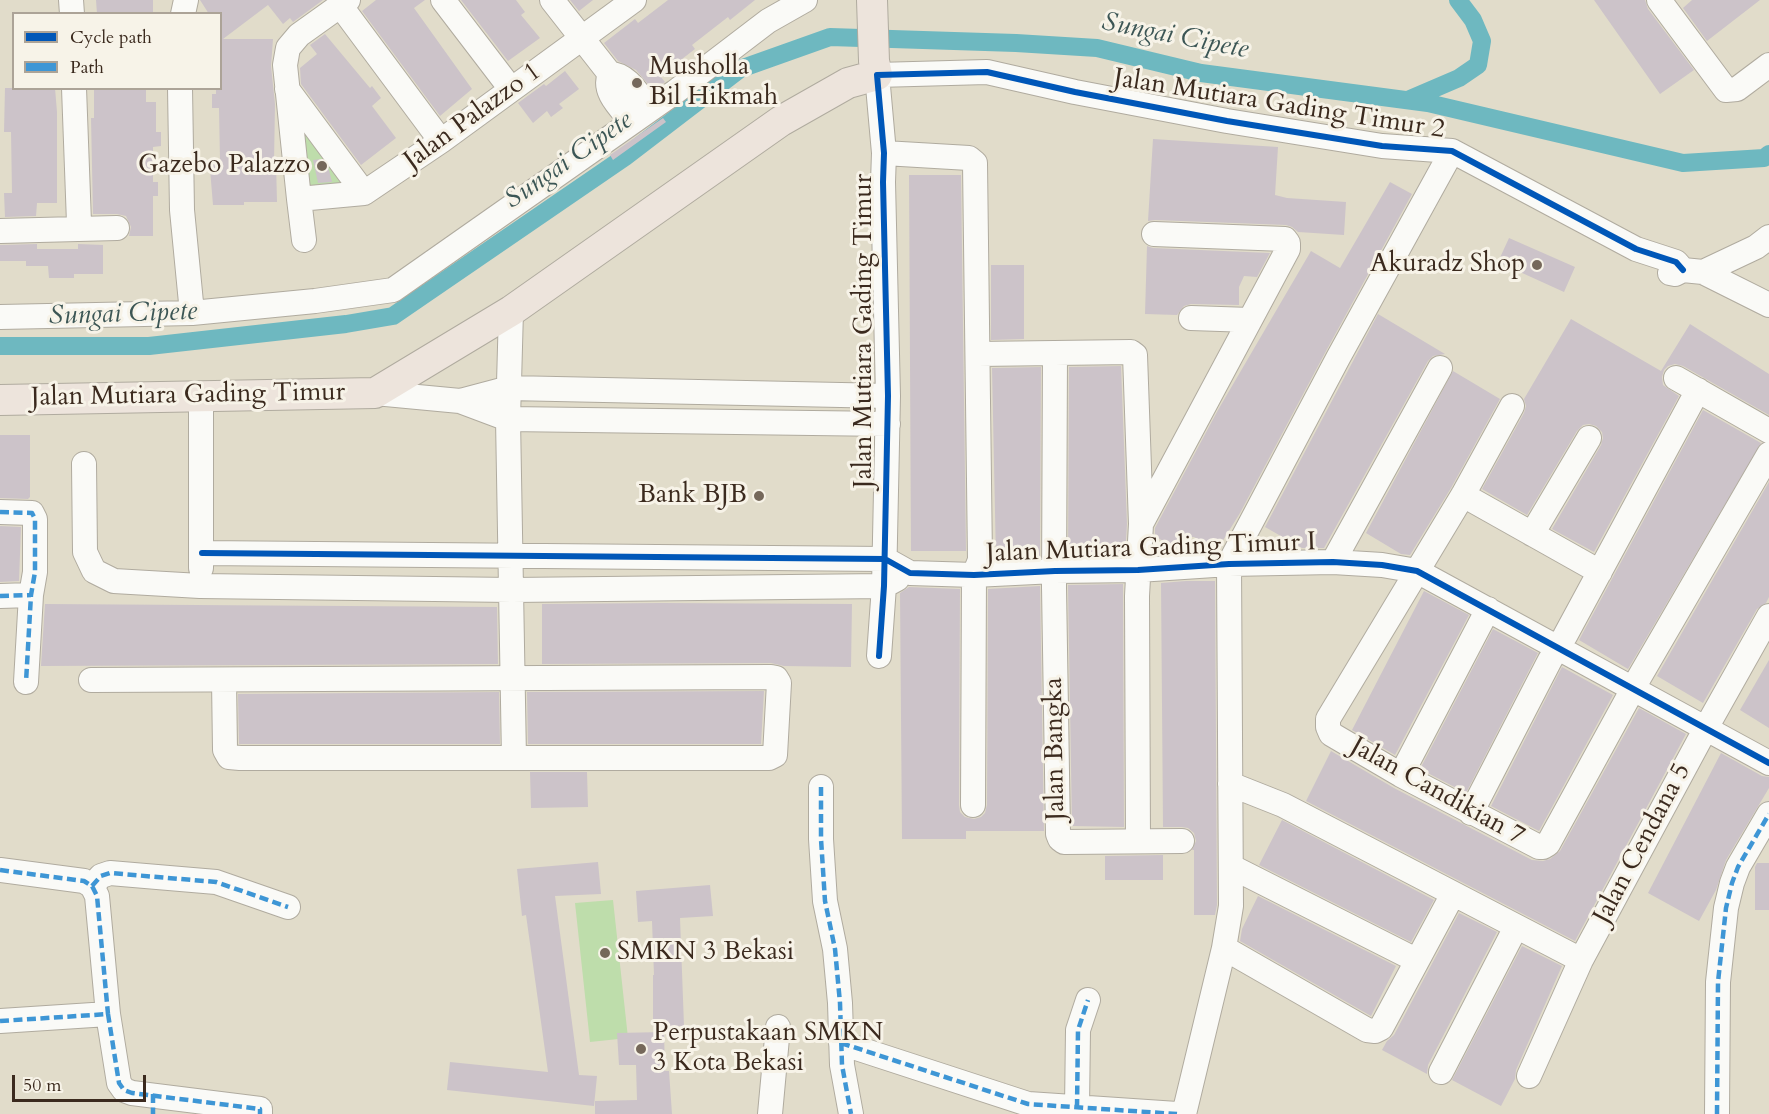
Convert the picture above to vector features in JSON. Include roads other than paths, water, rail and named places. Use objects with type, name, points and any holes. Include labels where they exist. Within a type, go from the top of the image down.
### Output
[{"type":"main road","name":"Jalan Mutiara Gading Timur","points":[[0,400],[375,393],[511,311],[781,121],[875,68],[872,4]]},
{"type":"street","points":[[443,0],[511,89]]},
{"type":"street","points":[[552,0],[610,74],[618,74],[625,78],[641,116]]},
{"type":"street","name":"Jalan Palazzo 1","points":[[299,199],[364,193],[441,141],[634,0]]},
{"type":"street","points":[[0,317],[192,313],[315,301],[393,290],[715,63],[768,21],[805,0]]},
{"type":"street","points":[[1664,2],[1726,90],[1737,89],[1769,65]]},
{"type":"street","points":[[304,240],[285,65],[288,48],[299,35],[344,3],[441,141]]},
{"type":"street","name":"Jalan Mutiara Gading Timur","points":[[875,68],[884,153],[888,396],[885,558],[879,656]]},
{"type":"street","name":"Jalan Mutiara Gading Timur 2","points":[[875,68],[987,72],[1075,92],[1227,121],[1444,155],[1636,249],[1676,262],[1769,305]]},
{"type":"street","points":[[286,89],[364,193]]},
{"type":"street","points":[[74,90],[79,223],[77,228]]},
{"type":"street","points":[[180,90],[182,210],[192,313]]},
{"type":"street","points":[[884,153],[969,158],[975,163],[980,560],[974,575],[974,805]]},
{"type":"street","points":[[1184,1114],[1224,948],[1231,906],[1229,564],[1444,155]]},
{"type":"street","points":[[0,231],[117,228]]},
{"type":"street","points":[[1141,524],[1288,249],[1285,239],[1154,234]]},
{"type":"street","points":[[1693,271],[1765,246]]},
{"type":"street","points":[[511,311],[508,419],[514,758]]},
{"type":"street","points":[[1191,318],[1250,320]]},
{"type":"street","points":[[978,354],[1131,352],[1135,355],[1141,524],[1138,570],[1137,841]]},
{"type":"street","points":[[1055,353],[1055,571]]},
{"type":"street","points":[[1333,562],[1440,368]]},
{"type":"street","points":[[1676,378],[1769,431]]},
{"type":"street","name":"Jalan Mutiara Gading Timur","points":[[459,401],[509,388],[888,396]]},
{"type":"street","points":[[1471,813],[1550,660],[1698,390]]},
{"type":"street","name":"Jalan Mutiara Gading Timur","points":[[375,393],[459,401],[508,419],[888,424]]},
{"type":"street","points":[[200,586],[202,553],[201,397]]},
{"type":"street","points":[[1417,571],[1463,495],[1512,406]]},
{"type":"street","points":[[1532,534],[1589,438]]},
{"type":"street","points":[[1632,690],[1769,454]]},
{"type":"street","points":[[84,464],[85,552],[94,571],[114,581],[200,586],[512,590],[884,586]]},
{"type":"street","points":[[1463,495],[1600,572]]},
{"type":"street","points":[[0,512],[27,512],[34,516],[35,572],[31,595],[26,682]]},
{"type":"street","points":[[202,553],[885,558]]},
{"type":"street","name":"Jalan Mutiara Gading Timur I","points":[[885,558],[910,573]]},
{"type":"street","name":"Jalan Mutiara Gading Timur I","points":[[884,586],[910,573],[974,575],[1138,570],[1229,564],[1333,562],[1382,565],[1417,571],[1769,763]]},
{"type":"street","name":"Jalan Bangka","points":[[1055,571],[1058,834],[1060,839],[1064,842],[1182,841]]},
{"type":"street","name":"Jalan Candikian 7","points":[[1417,571],[1328,719],[1331,734],[1401,775],[1471,813],[1539,847],[1544,847],[1632,690]]},
{"type":"street","points":[[0,596],[31,595]]},
{"type":"street","points":[[1401,775],[1488,609]]},
{"type":"street","name":"Jalan Cendana 5","points":[[1528,1076],[1581,960],[1769,616]]},
{"type":"street","points":[[91,680],[771,676],[779,683],[775,755],[769,758],[259,759],[229,756],[225,750],[224,680]]},
{"type":"street","points":[[1230,784],[1283,805],[1581,960]]},
{"type":"street","points":[[821,787],[820,839],[825,901],[835,949],[842,1065],[851,1114]]},
{"type":"street","points":[[1717,1114],[1718,982],[1726,908],[1732,883],[1761,842],[1769,814]]},
{"type":"street","points":[[1232,867],[1416,960]]},
{"type":"street","points":[[0,870],[84,881],[92,886],[97,896],[108,1014],[121,1087],[153,1104],[260,1109],[260,1114]]},
{"type":"street","points":[[92,886],[102,876],[110,873],[216,882],[288,907]]},
{"type":"street","points":[[1224,948],[1367,1030],[1375,1031],[1381,1028],[1452,894]]},
{"type":"street","points":[[1441,1072],[1516,927]]},
{"type":"street","points":[[1077,1108],[1078,1030],[1088,1000]]},
{"type":"street","points":[[0,1021],[108,1014]]},
{"type":"street","points":[[770,1114],[778,1027]]},
{"type":"street","points":[[841,1043],[1028,1104],[1177,1114]]},
{"type":"waterway","points":[[1410,99],[1459,78],[1478,65],[1482,41],[1473,20],[1458,0]]},
{"type":"waterway","name":"Sungai Cipete","points":[[0,346],[149,346],[346,324],[393,316],[625,157],[740,69],[830,37],[1097,48],[1201,73],[1428,103],[1683,163],[1764,158],[1769,154]]},
{"type":"place","name":"Musholla Bil Hikmah","points":[[637,83]]},
{"type":"place","name":"Gazebo Palazzo","points":[[322,166]]},
{"type":"place","name":"Akuradz Shop","points":[[1537,265]]},
{"type":"place","name":"Bank BJB","points":[[759,496]]},
{"type":"place","name":"SMKN 3 Bekasi","points":[[605,953]]},
{"type":"place","name":"Perpustakaan SMKN 3 Kota Bekasi","points":[[641,1049]]}]
